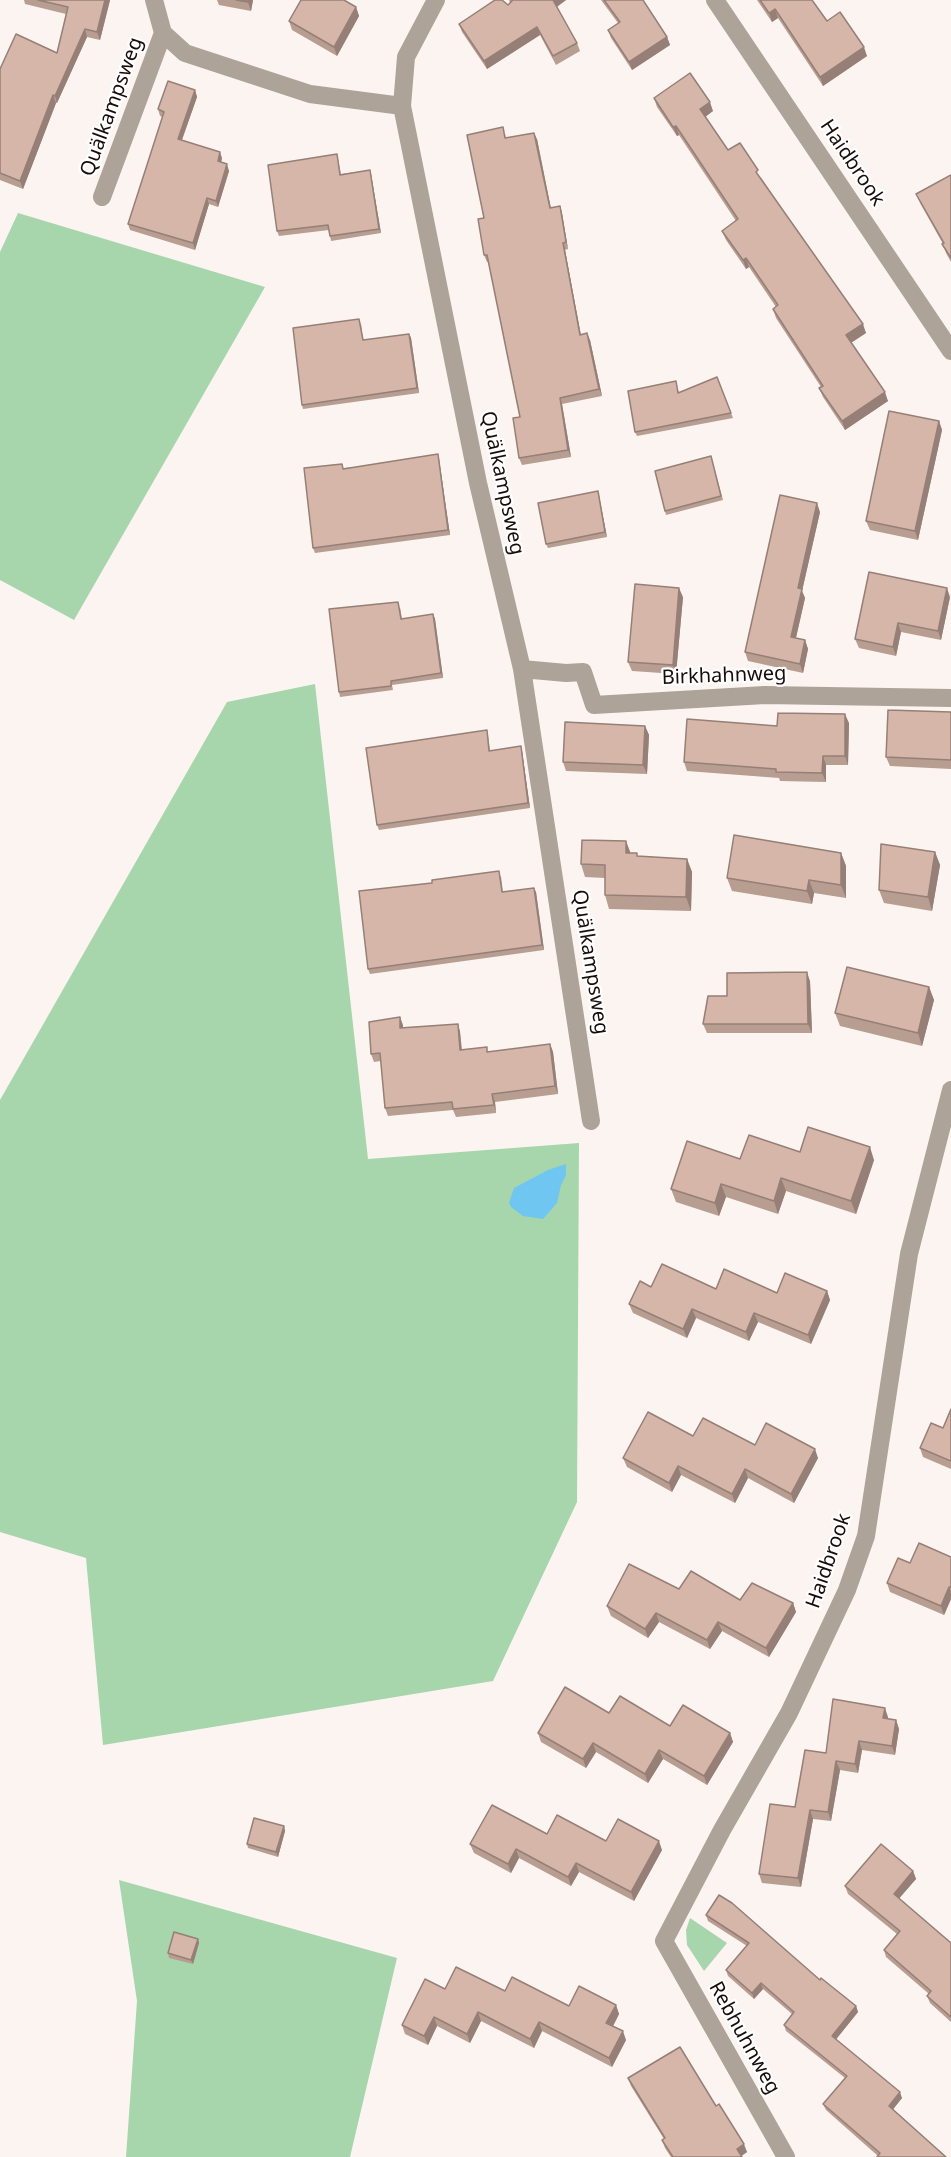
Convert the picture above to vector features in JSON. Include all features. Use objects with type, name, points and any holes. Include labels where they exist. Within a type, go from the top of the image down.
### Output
[{"type":"street","name":"Quälkampsweg","points":[[154,0],[163,33],[184,53],[310,94],[402,106],[478,483],[522,669],[591,1121]]},
{"type":"street","points":[[402,106],[406,57],[436,0]]},
{"type":"street","name":"Haidbrook","points":[[715,0],[951,351]]},
{"type":"street","name":"Quälkampsweg","points":[[102,197],[163,33]]},
{"type":"street","name":"Birkhahnweg","points":[[522,669],[566,674],[583,672],[594,705],[765,695],[951,698]]},
{"type":"street","name":"Haidbrook","points":[[664,1941],[722,1830],[789,1713],[847,1590],[866,1536],[909,1254],[951,1090]]},
{"type":"street","name":"Rebhuhnweg","points":[[664,1941],[786,2157]]},
{"type":"green space","points":[[18,213],[265,287],[74,620],[0,580],[0,252]]},
{"type":"green space","points":[[315,684],[368,1159],[579,1143],[577,1502],[493,1681],[103,1745],[86,1558],[0,1532],[0,1100],[227,702]]},
{"type":"green space","points":[[119,1880],[397,1958],[350,2157],[126,2157],[137,2001]]},
{"type":"green space","points":[[690,1918],[727,1943],[704,1971],[687,1945],[686,1930]]},
{"type":"water","points":[[566,1164],[566,1175],[557,1203],[543,1219],[523,1216],[511,1207],[509,1203],[514,1188],[548,1170]]},
{"type":"building","points":[[38,0],[105,0],[97,32],[85,29],[55,96],[53,95],[20,181],[0,173],[0,69],[16,34],[57,53],[68,7]]},
{"type":"building","points":[[301,0],[344,0],[356,7],[334,47],[289,21]]},
{"type":"building","points":[[495,0],[502,0],[508,5],[512,0],[553,0],[577,43],[553,56],[537,27],[484,61],[459,24]]},
{"type":"building","points":[[604,0],[643,0],[667,37],[629,62],[608,30],[620,22]]},
{"type":"building","points":[[760,0],[812,0],[827,21],[840,12],[864,47],[820,77],[775,9],[769,13]]},
{"type":"building","points":[[690,73],[710,102],[700,109],[728,150],[740,143],[758,170],[756,172],[863,324],[846,335],[885,392],[842,421],[819,388],[823,386],[773,309],[778,305],[746,258],[743,260],[722,231],[738,219],[676,126],[673,127],[654,98]]},
{"type":"building","points":[[168,81],[195,90],[178,139],[220,152],[218,161],[227,164],[216,201],[207,198],[193,243],[128,224],[164,112],[158,109]]},
{"type":"building","points":[[503,127],[505,138],[534,133],[550,208],[560,206],[566,242],[563,243],[580,335],[587,333],[599,389],[560,398],[568,450],[519,458],[513,418],[520,417],[487,255],[484,255],[478,219],[484,218],[467,135]]},
{"type":"building","points":[[337,154],[340,175],[370,170],[379,229],[330,236],[328,225],[277,231],[268,165]]},
{"type":"building","points":[[951,175],[951,258],[916,194]]},
{"type":"building","points":[[359,319],[363,340],[409,334],[417,388],[302,405],[293,328]]},
{"type":"building","points":[[717,377],[731,413],[635,432],[628,391],[676,381],[678,393]]},
{"type":"building","points":[[889,411],[939,421],[915,531],[866,521]]},
{"type":"building","points":[[438,454],[448,530],[313,548],[304,468],[342,464],[343,469]]},
{"type":"building","points":[[711,456],[721,496],[665,511],[655,471]]},
{"type":"building","points":[[598,491],[605,532],[546,544],[538,503]]},
{"type":"building","points":[[780,495],[817,503],[798,588],[802,589],[791,637],[805,640],[800,664],[745,652]]},
{"type":"building","points":[[869,572],[947,588],[938,631],[898,623],[893,647],[855,639]]},
{"type":"building","points":[[635,584],[679,588],[673,665],[628,662]]},
{"type":"building","points":[[398,602],[401,619],[433,614],[441,673],[391,681],[391,686],[339,692],[329,609]]},
{"type":"building","points":[[888,710],[951,712],[951,760],[886,757]]},
{"type":"building","points":[[778,713],[845,714],[845,756],[823,756],[822,773],[776,772],[776,769],[684,762],[687,719],[777,726]]},
{"type":"building","points":[[565,722],[645,726],[643,765],[563,762]]},
{"type":"building","points":[[487,730],[489,751],[521,746],[528,803],[377,825],[366,748]]},
{"type":"building","points":[[734,835],[841,853],[841,885],[809,880],[807,891],[727,878]]},
{"type":"building","points":[[582,840],[626,841],[626,853],[637,853],[637,856],[687,859],[686,897],[605,895],[605,865],[581,864]]},
{"type":"building","points":[[881,844],[935,852],[928,897],[879,890]]},
{"type":"building","points":[[499,871],[502,892],[534,888],[542,945],[368,969],[359,891],[432,883],[432,880]]},
{"type":"building","points":[[847,967],[929,987],[918,1033],[835,1013]]},
{"type":"building","points":[[807,972],[808,1024],[703,1024],[708,996],[727,996],[727,973]]},
{"type":"building","points":[[400,1017],[400,1028],[458,1024],[460,1050],[487,1047],[487,1052],[550,1044],[555,1086],[492,1094],[494,1105],[453,1109],[452,1102],[385,1108],[380,1053],[371,1054],[369,1022]]},
{"type":"building","points":[[808,1127],[870,1147],[851,1201],[781,1178],[774,1201],[721,1184],[715,1203],[671,1189],[687,1141],[740,1159],[749,1135],[800,1152]]},
{"type":"building","points":[[662,1264],[716,1289],[724,1269],[777,1293],[785,1273],[827,1291],[808,1335],[754,1313],[746,1332],[692,1309],[683,1329],[629,1304],[640,1281],[651,1287]]},
{"type":"building","points":[[951,1409],[951,1461],[920,1448],[931,1423],[943,1428]]},
{"type":"building","points":[[648,1412],[693,1436],[703,1418],[755,1445],[766,1423],[815,1449],[791,1494],[745,1469],[732,1494],[678,1466],[669,1483],[623,1458]]},
{"type":"building","points":[[919,1543],[951,1557],[951,1587],[941,1606],[887,1583],[898,1558],[910,1563]]},
{"type":"building","points":[[629,1564],[679,1589],[691,1571],[740,1600],[752,1583],[793,1603],[766,1648],[718,1622],[707,1640],[656,1613],[645,1629],[607,1606]]},
{"type":"building","points":[[565,1687],[609,1713],[620,1696],[670,1726],[683,1705],[730,1733],[704,1776],[659,1750],[645,1774],[593,1743],[583,1759],[538,1733]]},
{"type":"building","points":[[833,1699],[885,1708],[883,1718],[896,1720],[892,1746],[859,1741],[855,1764],[836,1761],[828,1812],[810,1810],[798,1878],[759,1874],[770,1804],[795,1807],[805,1750],[826,1753]]},
{"type":"building","points":[[492,1805],[547,1834],[557,1815],[606,1841],[618,1819],[659,1841],[631,1892],[576,1863],[568,1877],[516,1849],[508,1864],[470,1844]]},
{"type":"building","points":[[254,1818],[284,1826],[276,1852],[247,1844]]},
{"type":"building","points":[[881,1844],[913,1871],[894,1894],[951,1943],[951,2017],[927,1996],[931,1991],[884,1950],[900,1931],[845,1886]]},
{"type":"building","points":[[719,1895],[732,1903],[820,1980],[821,1978],[856,2006],[832,2036],[900,2092],[889,2106],[946,2157],[877,2157],[880,2153],[823,2104],[847,2076],[784,2025],[794,2012],[761,1983],[752,1993],[726,1970],[749,1943],[706,1915]]},
{"type":"building","points":[[174,1932],[198,1939],[191,1960],[168,1953]]},
{"type":"building","points":[[456,1967],[505,1991],[512,1977],[569,2006],[579,1986],[616,2005],[606,2023],[623,2031],[609,2058],[539,2022],[530,2039],[478,2012],[467,2034],[434,2017],[424,2036],[402,2025],[425,1979],[445,1989]]},
{"type":"building","points":[[680,2047],[716,2106],[719,2104],[744,2144],[737,2149],[742,2157],[673,2157],[662,2140],[665,2138],[628,2078]]}]
